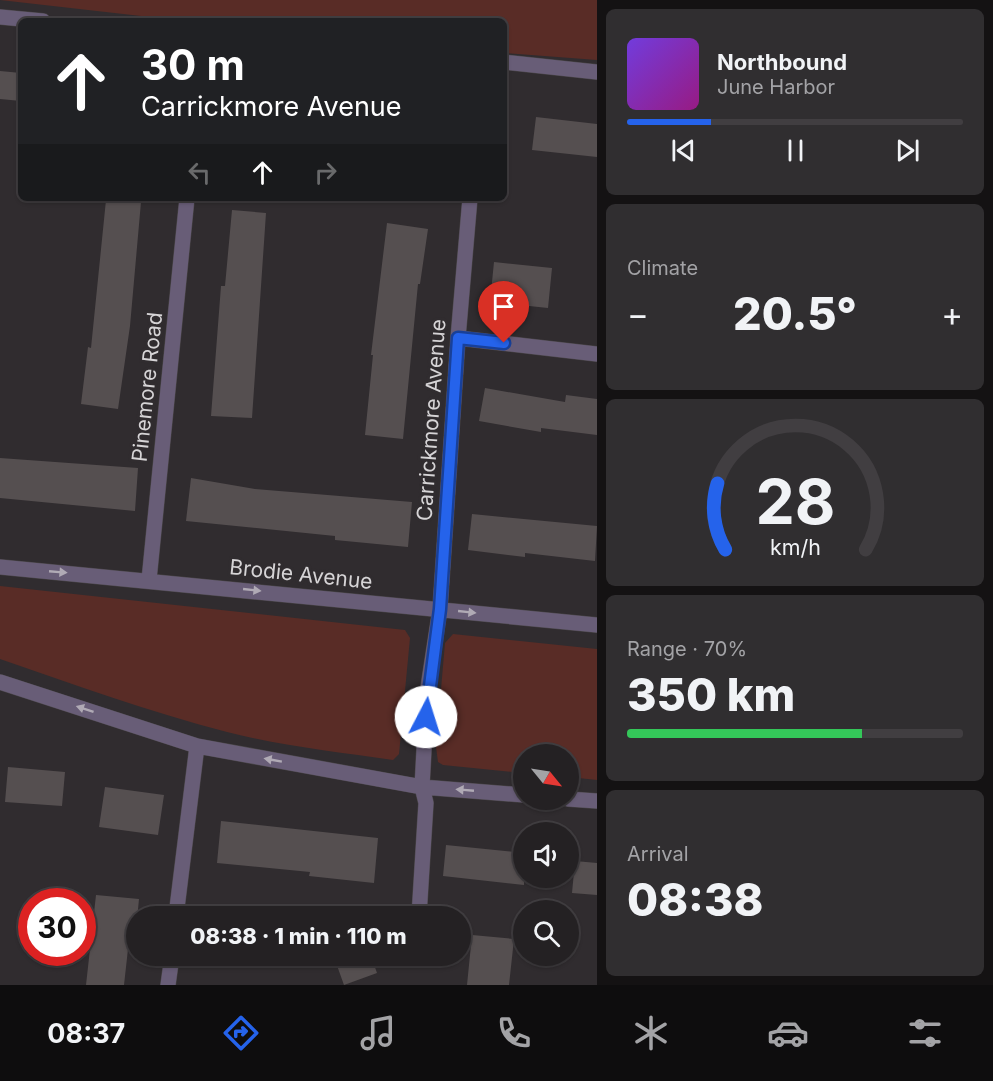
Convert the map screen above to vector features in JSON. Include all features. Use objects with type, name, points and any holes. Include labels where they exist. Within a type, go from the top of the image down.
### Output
[{"type":"street","points":[[0,17],[18,19]]},
{"type":"street","points":[[507,62],[597,72]]},
{"type":"street","name":"Pinemore Road","points":[[149,580],[187,201]]},
{"type":"street","name":"Carrickmore Avenue","points":[[419,906],[426,803],[422,787],[428,694],[440,609],[470,201]]},
{"type":"street","points":[[458,338],[597,354]]},
{"type":"street","name":"Brodie Avenue","points":[[0,567],[597,626]]},
{"type":"street","points":[[0,682],[197,746],[422,787],[513,794]]},
{"type":"street","points":[[177,906],[197,746]]},
{"type":"street","points":[[579,800],[597,801]]},
{"type":"street","points":[[168,985],[171,966]]},
{"type":"shaded area","points":[[0,0],[597,0],[597,60],[507,53],[507,18],[159,18]]},
{"type":"shaded area","points":[[0,586],[405,630],[410,638],[399,754],[393,760],[247,737],[141,707],[0,659]]},
{"type":"shaded area","points":[[453,634],[597,649],[597,780],[579,778],[579,744],[513,744],[513,772],[443,765],[438,762],[436,747],[445,643]]},
{"type":"building","points":[[0,71],[18,73],[18,101],[0,99]]},
{"type":"building","points":[[536,117],[597,124],[597,157],[532,150]]},
{"type":"building","points":[[106,201],[141,202],[130,326],[118,409],[81,404],[88,347],[91,348]]},
{"type":"building","points":[[232,210],[266,213],[252,418],[211,416],[221,286],[225,286]]},
{"type":"building","points":[[387,223],[428,229],[420,284],[418,284],[403,439],[365,435],[373,355],[371,355]]},
{"type":"building","points":[[494,262],[552,268],[548,308],[490,302]]},
{"type":"building","points":[[485,388],[565,402],[566,395],[597,399],[597,435],[541,428],[541,432],[479,421]]},
{"type":"building","points":[[0,458],[138,468],[135,511],[0,498]]},
{"type":"building","points":[[191,478],[255,489],[412,502],[408,547],[335,540],[335,536],[186,521]]},
{"type":"building","points":[[472,514],[597,526],[595,561],[525,553],[525,557],[468,550]]},
{"type":"building","points":[[8,767],[65,772],[62,806],[5,802]]},
{"type":"building","points":[[105,787],[164,795],[158,835],[99,827]]},
{"type":"building","points":[[221,821],[378,838],[374,883],[309,876],[310,872],[217,863]]},
{"type":"building","points":[[446,845],[513,852],[513,884],[443,876]]},
{"type":"building","points":[[579,861],[597,863],[597,895],[572,893],[572,888],[579,888]]},
{"type":"building","points":[[96,895],[139,899],[138,906],[126,906],[124,985],[86,985],[88,966],[96,966]]},
{"type":"building","points":[[472,935],[513,939],[509,985],[467,985],[469,966],[471,966]]},
{"type":"building","points":[[337,966],[375,966],[377,973],[344,985]]},
{"type":"route","points":[[426,717],[440,609],[458,338],[504,343]]}]
